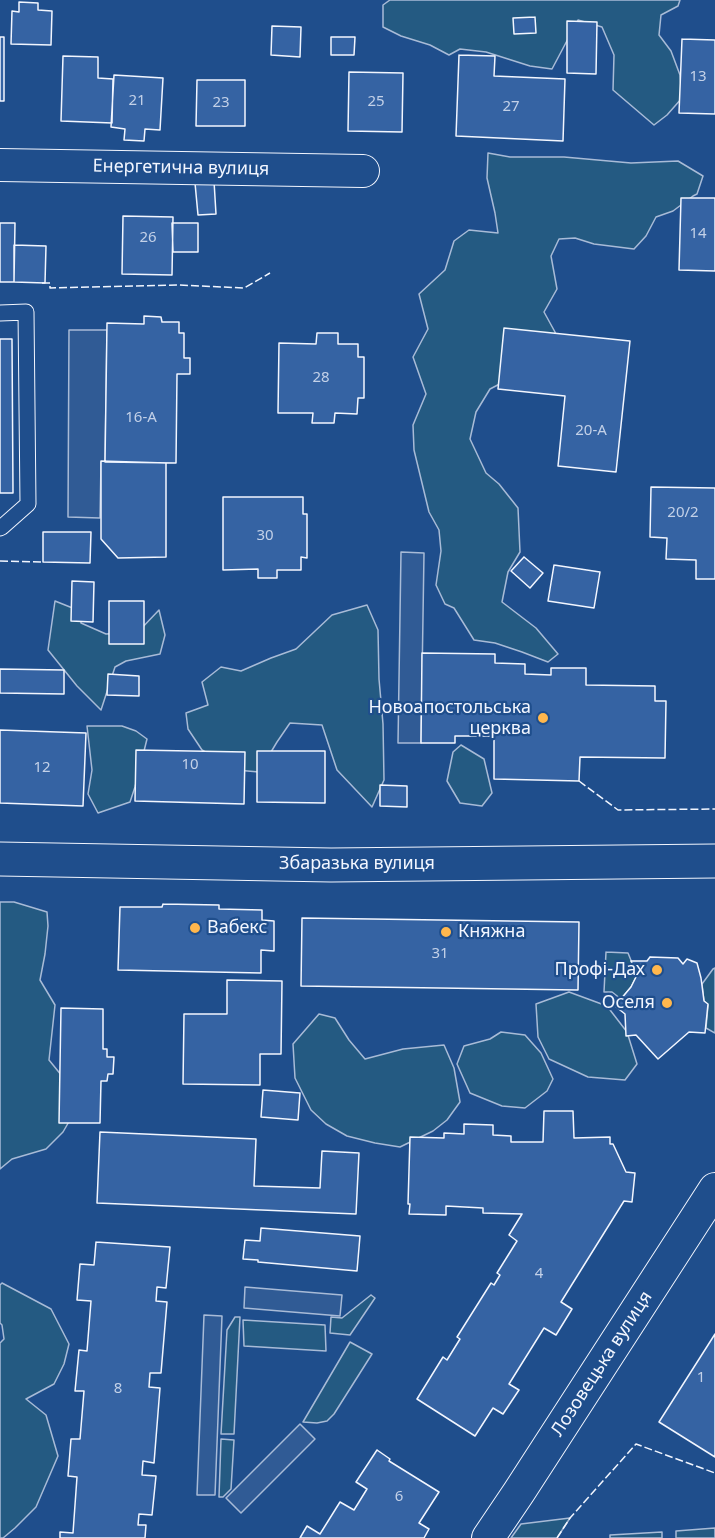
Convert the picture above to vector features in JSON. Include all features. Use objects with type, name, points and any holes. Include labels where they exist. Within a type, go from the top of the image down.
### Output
[{"type":"main road","name":"Збаразька вулиця","points":[[0,859],[331,865],[715,861]]},
{"type":"street","name":"Енергетична вулиця","points":[[0,165],[363,171]]},
{"type":"street","name":"Лозовецька вулиця","points":[[488,1538],[715,1189]]},
{"type":"lane","points":[[0,313],[26,312],[28,504],[0,528]]},
{"type":"shaded area","points":[[390,0],[680,0],[678,6],[661,15],[659,35],[671,51],[680,75],[682,98],[667,115],[654,125],[613,90],[614,55],[602,27],[578,20],[552,69],[530,66],[486,52],[460,49],[449,55],[430,45],[401,36],[383,27],[383,5]]},
{"type":"shaded area","points":[[488,153],[510,157],[564,157],[631,163],[678,161],[703,176],[697,194],[673,211],[656,217],[646,236],[634,249],[594,244],[575,238],[559,239],[551,256],[557,289],[544,312],[555,332],[561,359],[517,375],[490,389],[476,412],[470,439],[486,473],[499,484],[518,508],[520,552],[508,572],[502,602],[536,628],[558,654],[548,662],[495,643],[474,640],[454,608],[445,604],[436,585],[441,551],[439,530],[429,512],[414,450],[413,425],[426,394],[413,357],[428,329],[419,294],[445,270],[454,241],[469,230],[498,233],[487,178]]},
{"type":"shaded area","points":[[69,330],[107,330],[105,462],[101,462],[100,518],[68,517]]},
{"type":"shaded area","points":[[401,552],[424,553],[421,743],[398,743]]},
{"type":"shaded area","points":[[55,601],[80,611],[81,623],[106,634],[138,632],[159,610],[165,635],[160,654],[126,661],[115,667],[101,710],[77,686],[48,650]]},
{"type":"shaded area","points":[[367,605],[378,630],[383,724],[384,780],[372,807],[337,770],[322,725],[290,723],[259,772],[236,770],[202,750],[188,729],[186,713],[208,705],[202,682],[221,667],[241,671],[296,649],[332,615]]},
{"type":"shaded area","points":[[87,726],[122,726],[136,731],[147,739],[130,802],[98,813],[88,794],[92,770]]},
{"type":"shaded area","points":[[461,745],[484,759],[492,793],[482,806],[460,803],[447,781],[453,752]]},
{"type":"shaded area","points":[[0,902],[14,902],[47,912],[48,926],[40,980],[55,1005],[49,1060],[75,1092],[78,1106],[63,1132],[46,1149],[12,1159],[0,1169]]},
{"type":"shaded area","points":[[606,952],[628,953],[637,975],[621,999],[612,992],[604,992]]},
{"type":"shaded area","points":[[715,968],[715,1033],[706,1028],[708,1005],[704,1001],[702,984]]},
{"type":"shaded area","points":[[569,992],[607,1006],[627,1032],[637,1064],[625,1080],[588,1077],[549,1059],[538,1037],[536,1004]]},
{"type":"shaded area","points":[[319,1014],[335,1018],[365,1059],[403,1049],[444,1045],[454,1068],[460,1102],[447,1120],[433,1131],[400,1147],[347,1136],[326,1124],[311,1110],[295,1078],[293,1044]]},
{"type":"shaded area","points":[[501,1032],[525,1035],[541,1053],[553,1079],[547,1091],[525,1108],[502,1106],[470,1093],[457,1064],[464,1046],[490,1039]]},
{"type":"shaded area","points":[[2,1283],[51,1309],[69,1344],[64,1364],[54,1384],[26,1399],[46,1415],[58,1456],[36,1507],[15,1528],[0,1538],[0,1343],[4,1339],[0,1323],[0,1285]]},
{"type":"shaded area","points":[[245,1287],[342,1295],[340,1316],[244,1308]]},
{"type":"shaded area","points":[[371,1295],[375,1298],[350,1335],[330,1333],[331,1317],[342,1318]]},
{"type":"shaded area","points":[[204,1315],[222,1316],[215,1495],[197,1495]]},
{"type":"shaded area","points":[[235,1317],[240,1317],[234,1434],[221,1434],[227,1330]]},
{"type":"shaded area","points":[[243,1320],[325,1325],[326,1351],[244,1346]]},
{"type":"shaded area","points":[[350,1342],[372,1354],[334,1414],[327,1421],[303,1422]]},
{"type":"shaded area","points":[[300,1424],[315,1439],[241,1513],[226,1498]]},
{"type":"shaded area","points":[[221,1439],[234,1440],[231,1489],[223,1497],[219,1497]]},
{"type":"shaded area","points":[[570,1518],[557,1538],[511,1538],[521,1524]]},
{"type":"shaded area","points":[[715,1528],[715,1538],[676,1538],[676,1531]]},
{"type":"shaded area","points":[[662,1532],[662,1538],[610,1538],[610,1535]]},
{"type":"building","points":[[19,2],[38,3],[38,10],[52,11],[51,45],[11,44],[12,11],[19,12]]},
{"type":"building","points":[[535,17],[536,33],[514,34],[513,18]]},
{"type":"building","points":[[567,21],[597,22],[596,74],[567,73]]},
{"type":"building","points":[[272,26],[301,27],[300,57],[271,55]]},
{"type":"building","points":[[0,37],[4,37],[4,101],[0,101]]},
{"type":"building","points":[[331,37],[355,37],[354,55],[331,55]]},
{"type":"building","points":[[682,39],[715,40],[715,114],[679,113]]},
{"type":"building","points":[[459,55],[495,56],[494,76],[565,79],[563,141],[456,136]]},
{"type":"building","points":[[63,56],[98,57],[98,78],[113,79],[112,123],[61,121]]},
{"type":"building","points":[[349,72],[403,73],[402,132],[348,131]]},
{"type":"building","points":[[114,75],[163,78],[160,130],[145,129],[144,141],[124,140],[125,129],[111,127]]},
{"type":"building","points":[[197,80],[245,80],[245,126],[196,126]]},
{"type":"building","points":[[214,181],[216,214],[198,215],[195,183]]},
{"type":"building","points":[[681,198],[715,198],[715,271],[679,270]]},
{"type":"building","points":[[123,216],[173,217],[172,275],[122,274]]},
{"type":"building","points":[[0,223],[15,223],[14,282],[0,282]]},
{"type":"building","points":[[172,223],[198,223],[198,252],[173,252]]},
{"type":"building","points":[[14,245],[46,246],[45,283],[14,282]]},
{"type":"building","points":[[144,316],[161,317],[162,322],[179,322],[179,333],[184,333],[184,358],[190,358],[190,374],[177,374],[176,463],[105,462],[107,323],[144,324]]},
{"type":"building","points":[[504,328],[630,341],[616,472],[558,466],[565,396],[498,389]]},
{"type":"building","points":[[317,333],[338,333],[338,344],[358,344],[358,357],[364,357],[364,398],[358,398],[357,414],[335,413],[334,423],[312,423],[313,413],[278,413],[279,343],[316,344]]},
{"type":"building","points":[[0,339],[12,339],[13,493],[0,493]]},
{"type":"building","points":[[101,461],[166,463],[166,557],[118,558],[101,539]]},
{"type":"building","points":[[651,487],[715,488],[715,579],[696,579],[696,560],[666,559],[667,538],[650,537]]},
{"type":"building","points":[[223,497],[303,497],[303,514],[307,514],[307,558],[301,557],[301,570],[277,570],[277,578],[258,578],[258,569],[223,570]]},
{"type":"building","points":[[43,532],[91,532],[90,563],[43,562]]},
{"type":"building","points":[[524,557],[543,573],[530,588],[511,571]]},
{"type":"building","points":[[554,565],[600,572],[594,608],[548,601]]},
{"type":"building","points":[[72,581],[94,582],[93,622],[71,621]]},
{"type":"building","points":[[109,601],[144,601],[144,644],[109,644]]},
{"type":"building","name":"Новоапостольська церква","points":[[422,653],[495,654],[495,663],[525,664],[525,674],[551,675],[551,668],[586,668],[586,685],[655,686],[655,701],[666,701],[665,758],[580,757],[579,781],[494,779],[494,736],[455,736],[455,743],[421,743]]},
{"type":"building","points":[[0,669],[64,670],[64,694],[0,693]]},
{"type":"building","points":[[108,674],[139,676],[139,696],[107,695]]},
{"type":"building","points":[[0,730],[86,733],[83,806],[0,803]]},
{"type":"building","points":[[136,750],[245,752],[244,804],[135,801]]},
{"type":"building","points":[[257,751],[325,751],[325,803],[257,802]]},
{"type":"building","points":[[380,785],[407,786],[407,807],[380,806]]},
{"type":"building","points":[[163,904],[219,905],[219,909],[262,910],[262,920],[274,921],[274,951],[261,950],[261,973],[118,970],[120,907],[162,907]]},
{"type":"building","points":[[302,918],[579,922],[578,990],[301,986]]},
{"type":"building","points":[[650,957],[678,958],[683,964],[687,959],[697,963],[704,1001],[708,1004],[705,1033],[689,1032],[658,1059],[636,1035],[626,1036],[625,1014],[615,1006],[631,987],[637,975],[631,961],[647,961]]},
{"type":"building","points":[[227,980],[282,981],[281,1054],[260,1054],[260,1085],[183,1084],[184,1014],[227,1014]]},
{"type":"building","points":[[61,1008],[103,1009],[103,1049],[107,1049],[107,1057],[114,1057],[113,1074],[108,1074],[107,1081],[101,1081],[100,1123],[59,1123]]},
{"type":"building","points":[[263,1090],[300,1093],[298,1120],[261,1117]]},
{"type":"building","points":[[544,1111],[573,1111],[574,1138],[610,1137],[610,1144],[613,1144],[626,1172],[635,1173],[632,1202],[624,1201],[561,1302],[572,1309],[556,1335],[544,1328],[509,1384],[519,1390],[503,1414],[493,1408],[475,1436],[417,1399],[443,1357],[447,1360],[460,1339],[457,1337],[491,1283],[494,1285],[500,1275],[497,1273],[517,1241],[509,1235],[522,1214],[483,1213],[483,1208],[446,1206],[446,1215],[409,1214],[410,1137],[444,1138],[444,1133],[464,1134],[464,1124],[493,1125],[493,1135],[511,1136],[511,1142],[543,1142]]},
{"type":"building","points":[[100,1132],[256,1139],[254,1186],[320,1188],[322,1151],[359,1153],[356,1214],[97,1203]]},
{"type":"building","points":[[261,1228],[360,1236],[357,1271],[243,1259],[245,1240],[260,1241]]},
{"type":"building","points":[[96,1242],[170,1247],[166,1288],[157,1287],[156,1301],[167,1302],[161,1373],[150,1373],[149,1387],[160,1388],[154,1463],[143,1461],[142,1475],[156,1476],[152,1515],[139,1514],[138,1525],[146,1525],[145,1538],[60,1538],[60,1532],[73,1533],[77,1477],[68,1476],[71,1439],[80,1439],[84,1391],[75,1391],[79,1350],[87,1351],[91,1301],[77,1300],[80,1264],[94,1265]]},
{"type":"building","points":[[715,1334],[715,1457],[659,1422]]},
{"type":"building","points":[[377,1450],[390,1459],[389,1461],[439,1492],[419,1523],[429,1529],[424,1538],[300,1538],[307,1526],[320,1534],[340,1502],[354,1510],[367,1489],[356,1482]]},
{"type":"fence","points":[[42,283],[50,283],[50,288],[178,285],[244,288],[270,273]]},
{"type":"fence","points":[[0,561],[43,562]]},
{"type":"fence","points":[[579,781],[618,810],[715,809]]},
{"type":"fence","points":[[557,1538],[570,1518],[636,1444],[715,1473]]},
{"type":"place","name":"Новоапостольська церква","points":[[543,718]]},
{"type":"place","name":"Вабекс","points":[[195,928]]},
{"type":"place","name":"Княжна","points":[[446,932]]},
{"type":"place","name":"Профі-Дах","points":[[657,970]]},
{"type":"place","name":"Оселя","points":[[667,1003]]}]
